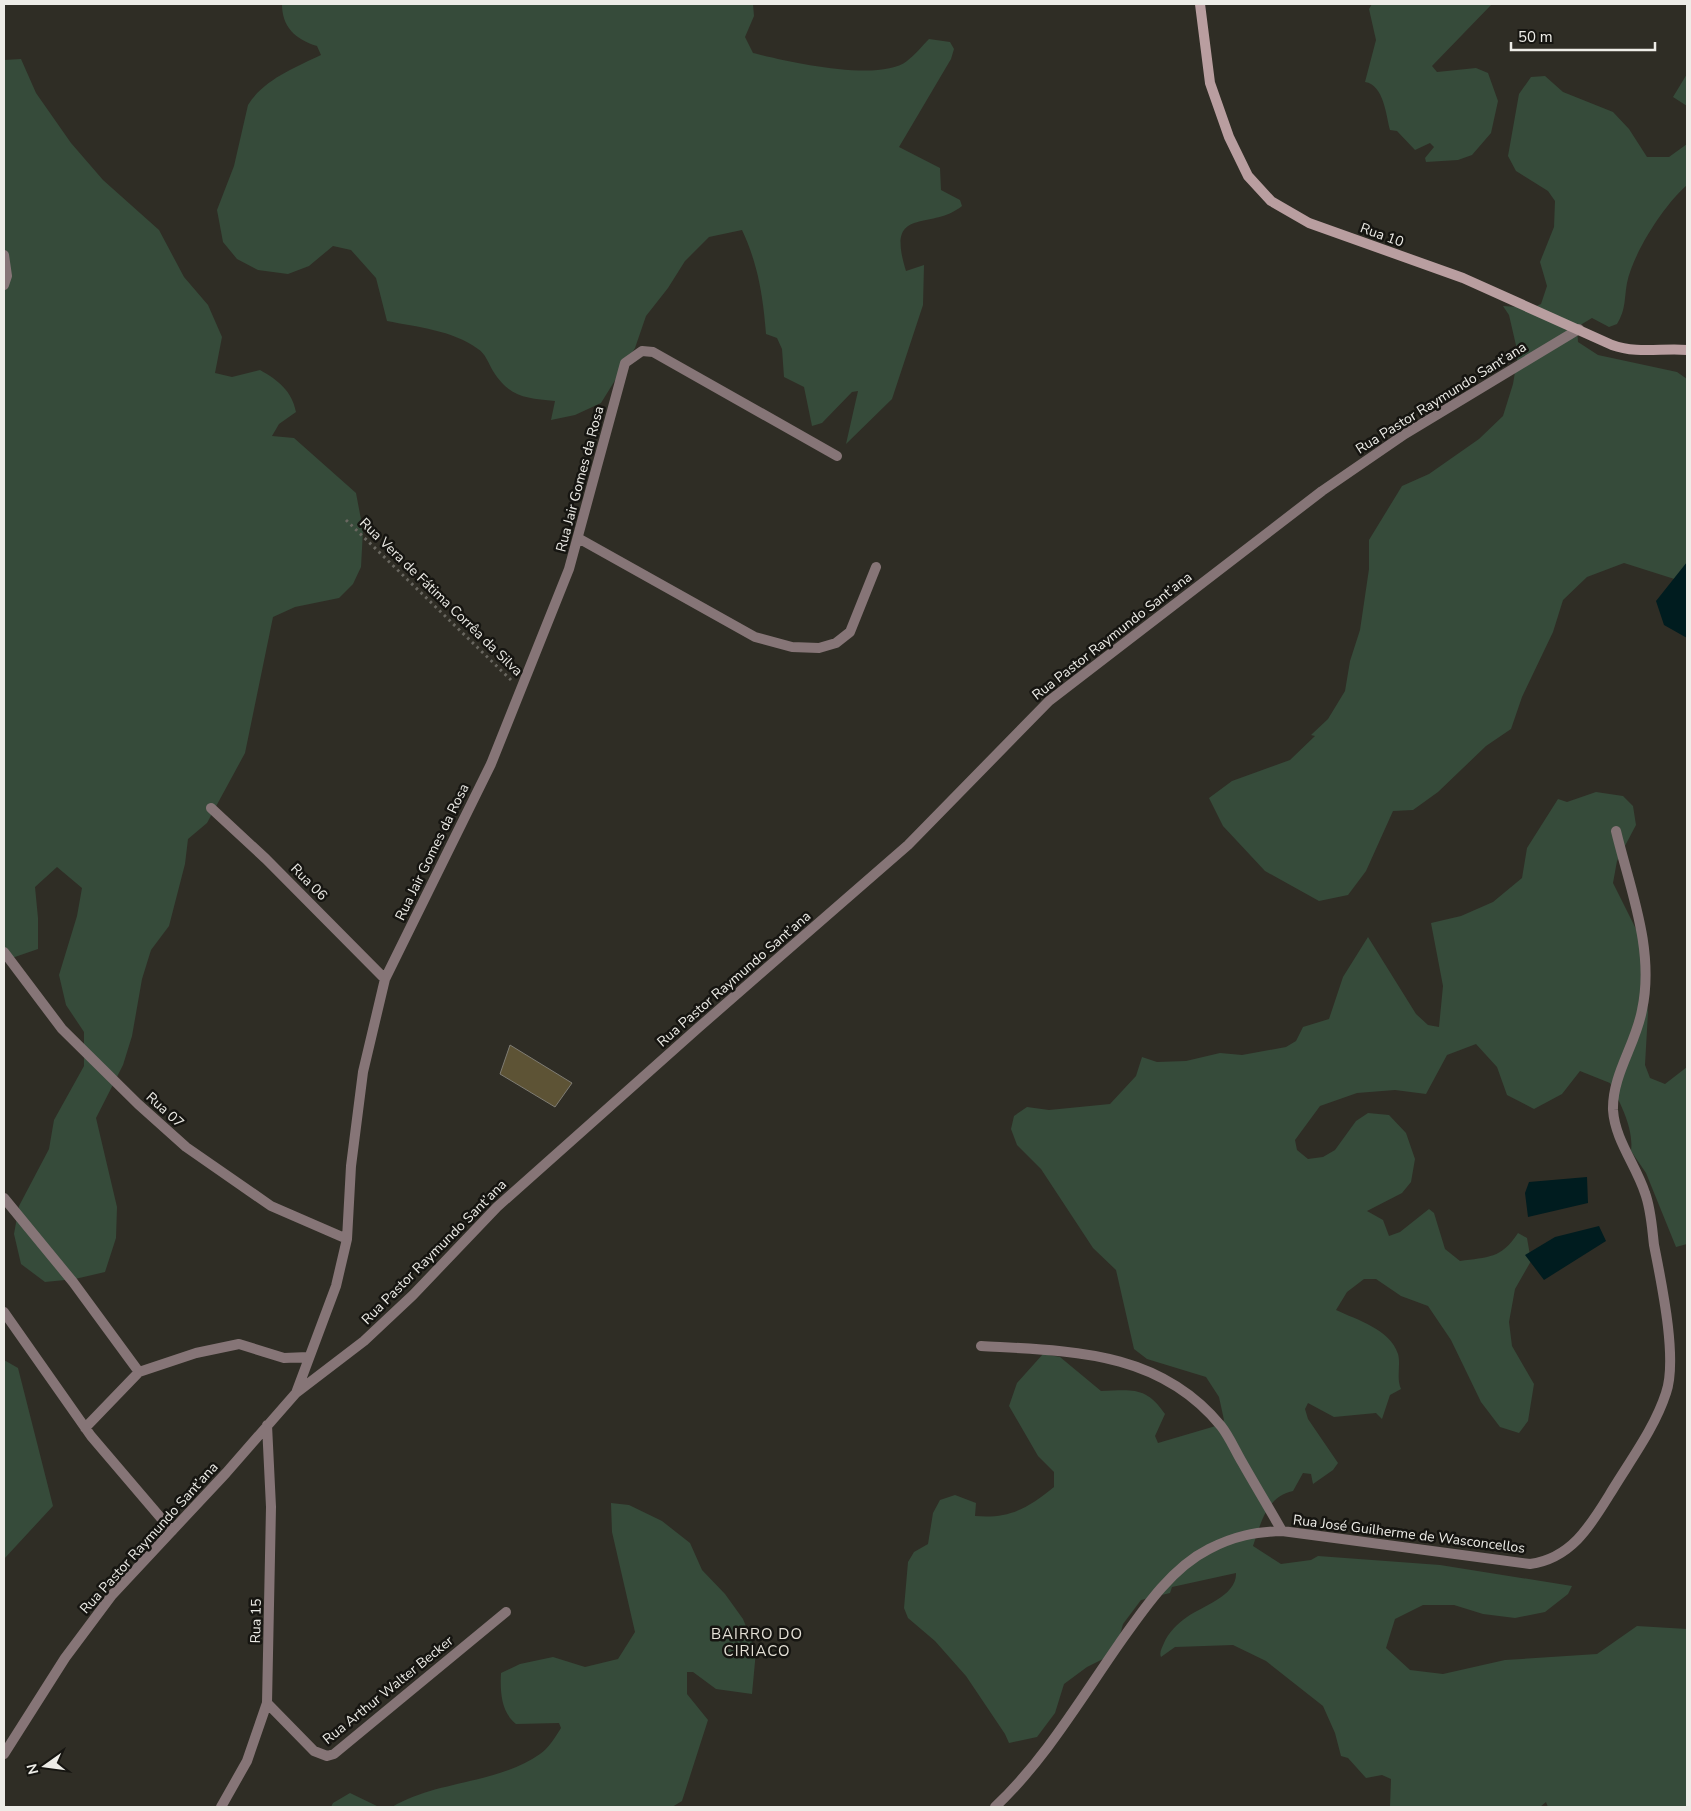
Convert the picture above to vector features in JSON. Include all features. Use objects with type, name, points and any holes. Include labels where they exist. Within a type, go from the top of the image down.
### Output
[{"type":"street","name":"Rua 10","points":[[1200,4],[1210,83],[1229,138],[1248,176],[1271,202],[1310,223],[1463,278],[1625,350],[1636,352],[1671,349],[1687,350]]},
{"type":"street","points":[[4,255],[7,276],[4,285]]},
{"type":"street","name":"Rua Pastor Raymundo Sant’ana","points":[[4,1754],[86,1628],[112,1594],[226,1473],[296,1393],[364,1341],[413,1295],[497,1207],[908,845],[1048,701],[1322,491],[1405,434],[1579,329]]},
{"type":"street","name":"Rua Jair Gomes da Rosa","points":[[296,1393],[336,1286],[347,1239],[351,1166],[363,1072],[384,979],[491,764],[569,569],[625,363],[642,351],[653,352],[836,456]]},
{"type":"street","points":[[578,538],[755,637],[792,647],[819,648],[836,643],[850,632],[876,567]]},
{"type":"street","name":"Rua 06","points":[[211,808],[266,859],[384,979]]},
{"type":"street","name":"Rua José Guilherme de Wasconcellos","points":[[995,1807],[1011,1792],[1038,1759],[1146,1605],[1172,1576],[1208,1549],[1252,1532],[1282,1531],[1530,1564],[1546,1562],[1561,1554],[1574,1544],[1598,1513],[1659,1414],[1667,1391],[1669,1360],[1666,1315],[1646,1194],[1620,1139],[1613,1112],[1614,1090],[1642,1012],[1647,985],[1646,953],[1616,831]]},
{"type":"street","name":"Rua 07","points":[[4,952],[62,1029],[138,1104],[186,1147],[271,1206],[347,1239]]},
{"type":"street","points":[[4,1198],[73,1282],[139,1372]]},
{"type":"street","points":[[4,1312],[86,1428],[172,1531]]},
{"type":"street","points":[[86,1428],[139,1372],[196,1353],[239,1344],[284,1358],[308,1357]]},
{"type":"street","points":[[981,1346],[1068,1351],[1105,1356],[1142,1368],[1174,1386],[1202,1404],[1222,1428],[1282,1531]]},
{"type":"street","name":"Rua 15","points":[[221,1807],[247,1761],[267,1703],[271,1507],[268,1425]]},
{"type":"street","name":"Rua Arthur Walter Becker","points":[[267,1703],[314,1751],[327,1756],[334,1754],[506,1612]]},
{"type":"path","name":"Rua Vera de Fátima Corrêa da Silva","points":[[346,520],[521,690]]},
{"type":"green space","points":[[282,4],[753,4],[754,16],[745,37],[753,53],[809,65],[855,70],[876,70],[894,67],[907,61],[929,39],[950,42],[954,49],[951,59],[899,147],[940,168],[941,190],[960,200],[962,206],[950,214],[914,223],[906,228],[901,236],[901,250],[906,271],[924,265],[923,305],[892,399],[846,444],[858,391],[852,392],[822,423],[812,426],[804,387],[784,377],[782,349],[777,338],[766,334],[759,280],[742,230],[709,237],[685,261],[668,288],[646,316],[635,348],[601,403],[575,415],[551,420],[555,401],[535,399],[512,392],[499,380],[483,353],[478,349],[446,333],[387,321],[376,278],[351,250],[333,246],[309,266],[288,274],[258,270],[237,259],[223,242],[217,210],[234,166],[248,105],[254,96],[271,81],[321,55],[317,46],[296,36],[287,26]]},
{"type":"green space","points":[[1372,4],[1492,4],[1432,66],[1437,72],[1476,68],[1488,73],[1498,101],[1491,133],[1472,155],[1458,160],[1426,162],[1425,158],[1434,147],[1430,143],[1415,150],[1397,131],[1390,130],[1380,95],[1371,84],[1365,82],[1376,40],[1369,9]]},
{"type":"green space","points":[[21,59],[36,93],[71,143],[103,180],[159,230],[184,277],[208,305],[222,337],[215,373],[232,377],[260,370],[273,378],[288,392],[296,412],[279,424],[272,436],[294,438],[356,493],[363,530],[361,567],[353,584],[339,598],[295,607],[273,617],[245,753],[207,823],[188,839],[185,864],[169,926],[151,950],[142,979],[132,1036],[123,1065],[96,1118],[117,1207],[116,1238],[105,1272],[75,1279],[45,1282],[21,1264],[14,1234],[19,1206],[49,1149],[54,1120],[84,1066],[84,1032],[66,1005],[59,975],[77,916],[82,888],[57,867],[35,887],[38,949],[9,959],[4,955],[4,60]]},
{"type":"green space","points":[[1687,74],[1687,106],[1673,97]]},
{"type":"green space","points":[[1545,76],[1563,92],[1613,112],[1629,129],[1647,157],[1669,157],[1687,144],[1687,185],[1659,217],[1643,244],[1630,271],[1623,309],[1617,324],[1609,327],[1592,318],[1577,327],[1578,342],[1598,355],[1677,372],[1687,379],[1687,583],[1624,563],[1587,577],[1563,600],[1553,632],[1522,697],[1511,729],[1486,746],[1438,792],[1413,810],[1393,811],[1366,871],[1348,895],[1319,901],[1265,871],[1223,826],[1209,798],[1232,781],[1290,760],[1315,736],[1311,735],[1328,719],[1345,691],[1350,661],[1360,630],[1369,569],[1369,540],[1402,486],[1429,474],[1479,439],[1503,416],[1513,384],[1518,354],[1509,315],[1503,306],[1532,308],[1541,304],[1547,286],[1540,262],[1554,227],[1555,201],[1548,191],[1516,171],[1508,156],[1519,94],[1531,77]]},
{"type":"green space","points":[[1596,792],[1623,796],[1633,806],[1636,825],[1617,861],[1613,883],[1639,935],[1648,1012],[1645,1065],[1650,1078],[1665,1084],[1687,1067],[1687,1244],[1676,1247],[1646,1173],[1631,1151],[1628,1125],[1622,1107],[1610,1083],[1580,1071],[1562,1094],[1534,1109],[1507,1095],[1497,1067],[1476,1044],[1447,1055],[1426,1094],[1395,1090],[1357,1093],[1320,1106],[1295,1140],[1297,1150],[1308,1159],[1323,1157],[1335,1150],[1356,1121],[1368,1113],[1389,1115],[1406,1133],[1415,1159],[1411,1182],[1402,1193],[1367,1211],[1383,1220],[1389,1236],[1400,1232],[1429,1209],[1434,1213],[1445,1249],[1460,1261],[1486,1257],[1500,1252],[1512,1242],[1518,1233],[1527,1238],[1531,1261],[1515,1289],[1509,1322],[1512,1346],[1534,1384],[1528,1421],[1519,1433],[1500,1427],[1481,1402],[1451,1340],[1428,1306],[1401,1296],[1376,1279],[1364,1279],[1347,1292],[1336,1310],[1372,1326],[1394,1345],[1398,1354],[1401,1389],[1390,1395],[1382,1419],[1376,1413],[1334,1417],[1308,1403],[1305,1409],[1308,1419],[1338,1463],[1333,1470],[1313,1484],[1311,1474],[1303,1473],[1293,1491],[1276,1499],[1262,1520],[1253,1546],[1281,1564],[1311,1560],[1318,1556],[1440,1565],[1572,1586],[1568,1594],[1545,1612],[1515,1618],[1483,1614],[1454,1605],[1423,1605],[1395,1619],[1386,1648],[1410,1670],[1443,1674],[1505,1660],[1597,1654],[1637,1626],[1687,1629],[1687,1807],[1548,1807],[1546,1802],[1540,1807],[1390,1807],[1391,1779],[1382,1775],[1366,1778],[1348,1758],[1341,1756],[1335,1733],[1323,1706],[1266,1661],[1233,1645],[1175,1647],[1161,1657],[1160,1653],[1166,1639],[1180,1622],[1225,1594],[1235,1581],[1236,1573],[1172,1587],[1170,1593],[1141,1600],[1123,1624],[1115,1653],[1087,1667],[1064,1684],[1055,1713],[1037,1737],[1009,1743],[966,1676],[935,1641],[908,1618],[904,1608],[908,1562],[914,1552],[928,1544],[933,1513],[940,1500],[955,1495],[976,1503],[975,1516],[998,1516],[1009,1514],[1027,1506],[1054,1487],[1054,1472],[1038,1456],[1009,1406],[1017,1383],[1043,1354],[1060,1357],[1101,1391],[1130,1390],[1145,1394],[1151,1398],[1165,1414],[1155,1436],[1158,1443],[1219,1425],[1224,1420],[1219,1397],[1206,1377],[1147,1359],[1134,1349],[1116,1270],[1093,1248],[1041,1169],[1017,1145],[1011,1129],[1014,1116],[1027,1107],[1049,1110],[1110,1104],[1136,1076],[1142,1057],[1157,1062],[1186,1061],[1220,1053],[1242,1055],[1286,1047],[1296,1041],[1303,1027],[1329,1019],[1343,977],[1368,937],[1416,1014],[1428,1025],[1439,1027],[1443,986],[1431,923],[1461,916],[1493,902],[1522,878],[1527,848],[1558,799],[1567,802]]},
{"type":"green space","points":[[4,1360],[18,1368],[53,1506],[4,1559]]},
{"type":"green space","points":[[611,1503],[629,1505],[662,1521],[690,1543],[702,1570],[725,1594],[743,1619],[756,1651],[752,1694],[716,1689],[693,1672],[687,1672],[687,1694],[708,1720],[682,1801],[672,1807],[392,1807],[409,1798],[428,1792],[504,1772],[523,1764],[543,1752],[549,1746],[561,1728],[559,1723],[516,1724],[507,1714],[502,1701],[501,1673],[520,1664],[553,1657],[585,1667],[618,1659],[635,1632],[612,1532]]},
{"type":"green space","points":[[350,1793],[379,1807],[331,1807],[333,1803]]},
{"type":"water","points":[[1687,562],[1687,638],[1664,625],[1656,601]]},
{"type":"water","points":[[1587,1177],[1588,1203],[1528,1217],[1525,1193],[1529,1182]]},
{"type":"water","points":[[1599,1226],[1606,1241],[1544,1280],[1525,1255],[1555,1237]]},
{"type":"building","points":[[510,1045],[572,1083],[555,1107],[500,1074]]},
{"type":"district","name":"BAIRRO DO CIRIACO","points":[[757,1642]]}]
